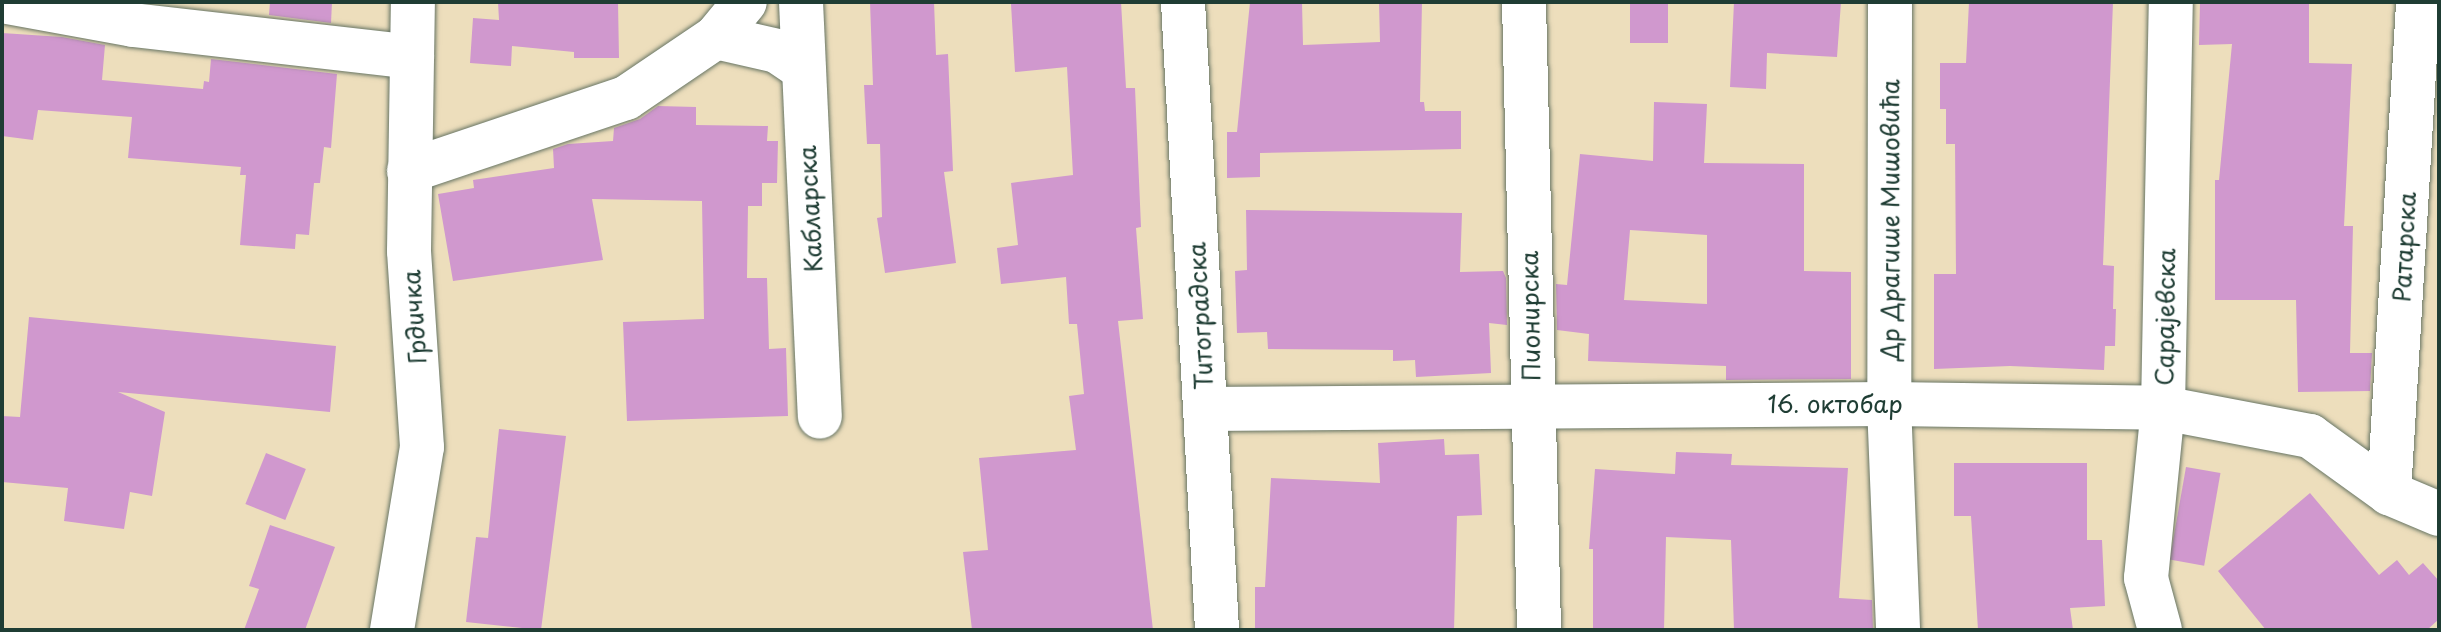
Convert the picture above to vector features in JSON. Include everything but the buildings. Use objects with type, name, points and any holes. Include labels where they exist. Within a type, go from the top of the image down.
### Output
[{"type":"street","points":[[8,2],[133,25],[412,57]]},
{"type":"street","name":"Грдичка","points":[[392,630],[422,447],[409,251],[413,2]]},
{"type":"street","points":[[409,171],[626,98],[716,37],[745,2]]},
{"type":"street","name":"Кабларска","points":[[801,2],[820,417]]},
{"type":"street","name":"Титоградска","points":[[1183,2],[1217,630]]},
{"type":"street","name":"Пионирска","points":[[1524,2],[1531,404],[1539,630]]},
{"type":"street","name":"Др Драгише Мишовића","points":[[1890,2],[1889,404],[1898,630]]},
{"type":"street","name":"Сарајевска","points":[[2160,630],[2146,578],[2163,408],[2171,2]]},
{"type":"street","name":"Ратарска","points":[[2389,493],[2418,2]]},
{"type":"street","points":[[716,37],[777,51],[804,69]]},
{"type":"street","name":"16. октобар","points":[[1205,409],[1531,404],[2163,408],[2310,436],[2389,493],[2439,514]]}]
